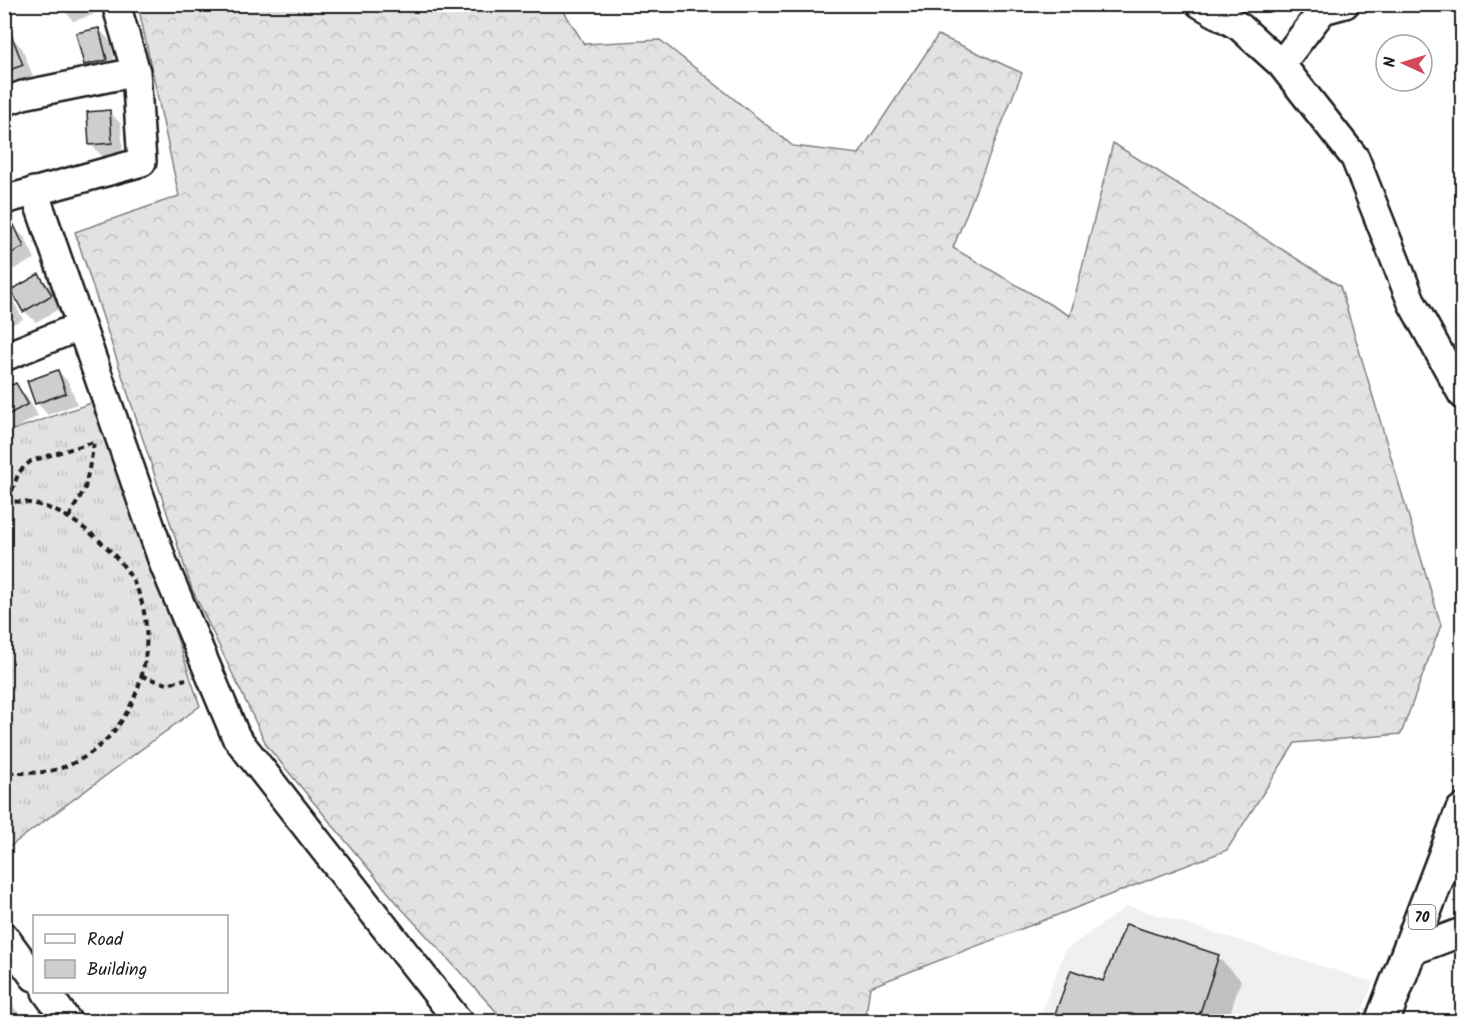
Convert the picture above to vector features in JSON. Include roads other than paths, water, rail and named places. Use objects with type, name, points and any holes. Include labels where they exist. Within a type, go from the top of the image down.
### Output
[{"type":"main road","name":"70","points":[[1382,1022],[1462,812]]},
{"type":"street","points":[[4,200],[142,162],[136,72],[116,4]]},
{"type":"street","points":[[1200,4],[1239,27],[1281,63],[1355,158],[1413,303],[1462,394]]},
{"type":"street","points":[[1281,63],[1323,10],[1345,4]]},
{"type":"street","points":[[4,102],[23,95],[136,72]]},
{"type":"street","points":[[34,191],[81,326],[107,439],[164,566],[236,737],[459,1022]]},
{"type":"street","points":[[4,357],[81,326]]},
{"type":"street","points":[[1409,952],[1462,932]]},
{"type":"street","points":[[4,936],[33,975]]},
{"type":"street","points":[[47,993],[68,1022]]}]
